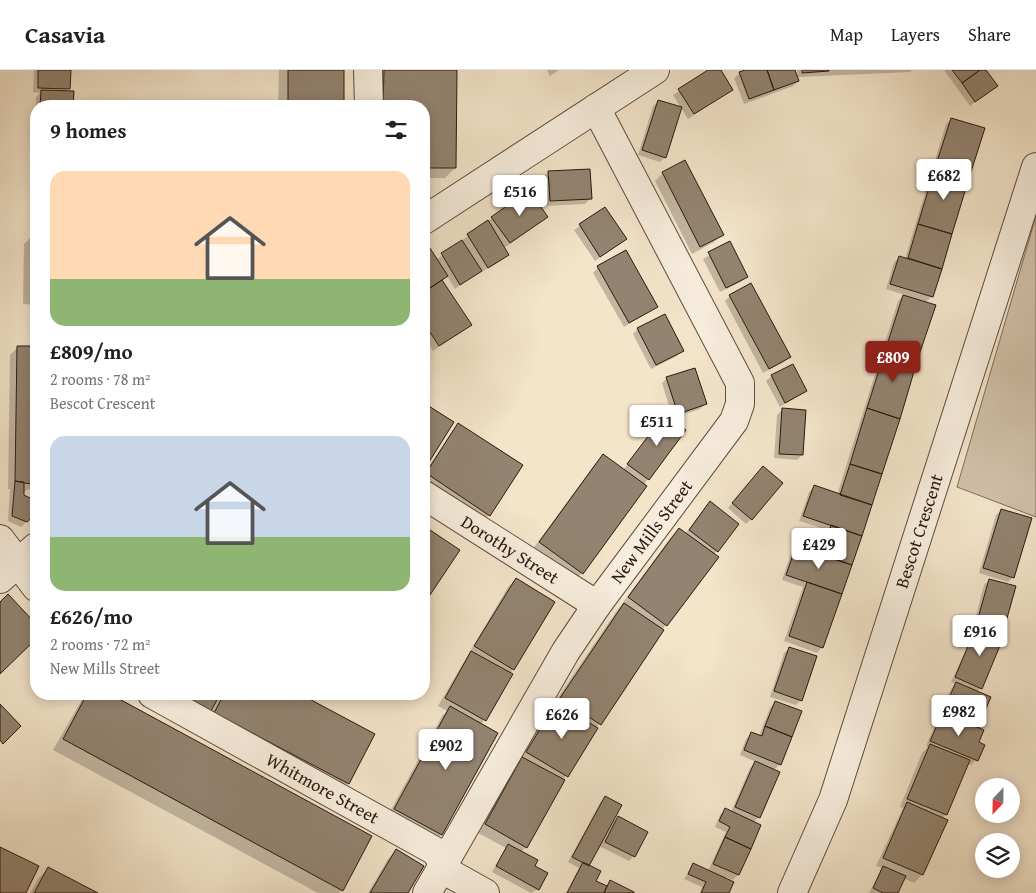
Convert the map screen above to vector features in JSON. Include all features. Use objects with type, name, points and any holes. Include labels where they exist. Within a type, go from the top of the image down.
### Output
[{"type":"street","points":[[368,70],[369,100]]},
{"type":"street","points":[[430,216],[655,70]]},
{"type":"street","name":"New Mills Street","points":[[427,893],[443,862],[566,651],[597,604],[734,420],[740,404],[740,383],[596,108]]},
{"type":"street","name":"Bescot Crescent","points":[[792,893],[833,800],[1036,167]]},
{"type":"street","name":"Dorothy Street","points":[[430,499],[597,604]]},
{"type":"street","points":[[0,540],[30,579]]},
{"type":"street","name":"Whitmore Street","points":[[163,700],[435,851],[451,874],[485,893]]},
{"type":"shaded area","points":[[1036,216],[1036,517],[957,487]]},
{"type":"building","points":[[38,70],[71,70],[70,89],[38,88]]},
{"type":"building","points":[[288,70],[344,70],[344,100],[288,100]]},
{"type":"building","points":[[384,70],[457,70],[456,168],[430,168],[430,100],[383,100]]},
{"type":"building","points":[[708,70],[721,70],[733,90],[694,114],[678,89]]},
{"type":"building","points":[[745,70],[767,70],[774,90],[749,99],[739,72]]},
{"type":"building","points":[[767,70],[795,70],[799,81],[774,90]]},
{"type":"building","points":[[802,70],[829,70],[829,71],[802,73]]},
{"type":"building","points":[[952,70],[980,70],[962,83]]},
{"type":"building","points":[[980,70],[986,70],[998,86],[975,102],[962,83]]},
{"type":"building","points":[[41,90],[74,91],[73,100],[40,100]]},
{"type":"building","points":[[658,100],[682,107],[666,158],[642,150]]},
{"type":"building","points":[[951,118],[985,128],[969,178],[935,168]]},
{"type":"building","points":[[685,160],[724,235],[700,247],[662,172]]},
{"type":"building","points":[[935,168],[969,178],[952,234],[918,224]]},
{"type":"building","points":[[590,169],[592,199],[550,201],[548,171]]},
{"type":"building","points":[[529,190],[548,217],[510,243],[491,217]]},
{"type":"building","points":[[605,207],[627,239],[600,257],[579,224]]},
{"type":"building","points":[[488,220],[509,255],[488,268],[467,234]]},
{"type":"building","points":[[918,224],[952,234],[942,269],[908,258]]},
{"type":"building","points":[[462,240],[482,271],[460,285],[441,253]]},
{"type":"building","points":[[730,241],[748,277],[726,288],[708,252]]},
{"type":"building","points":[[430,248],[448,276],[430,288]]},
{"type":"building","points":[[626,250],[658,307],[629,323],[597,266]]},
{"type":"building","points":[[899,256],[942,269],[933,297],[890,284]]},
{"type":"building","points":[[442,280],[472,325],[439,346],[430,332],[430,288]]},
{"type":"building","points":[[751,283],[791,357],[769,369],[729,295]]},
{"type":"building","points":[[903,295],[936,305],[918,358],[886,348]]},
{"type":"building","points":[[665,314],[684,351],[656,365],[637,328]]},
{"type":"building","points":[[17,346],[30,346],[30,484],[15,481]]},
{"type":"building","points":[[886,348],[918,358],[900,419],[867,408]]},
{"type":"building","points":[[793,364],[807,391],[785,403],[771,375]]},
{"type":"building","points":[[695,368],[707,404],[678,414],[666,377]]},
{"type":"building","points":[[430,407],[454,422],[430,460]]},
{"type":"building","points":[[782,408],[806,410],[803,455],[779,454]]},
{"type":"building","points":[[867,408],[900,419],[882,474],[850,464]]},
{"type":"building","points":[[665,414],[686,430],[649,480],[627,464]]},
{"type":"building","points":[[458,423],[523,465],[490,516],[430,476],[430,467]]},
{"type":"building","points":[[603,454],[647,486],[583,574],[539,542]]},
{"type":"building","points":[[850,464],[882,474],[872,505],[840,495]]},
{"type":"building","points":[[763,466],[783,483],[752,520],[732,503]]},
{"type":"building","points":[[15,481],[24,482],[24,495],[30,498],[30,519],[27,522],[12,516]]},
{"type":"building","points":[[814,485],[872,505],[862,536],[803,516]]},
{"type":"building","points":[[710,501],[739,524],[718,552],[689,530]]},
{"type":"building","points":[[1001,509],[1032,518],[1014,578],[983,568]]},
{"type":"building","points":[[831,525],[862,536],[852,565],[821,555]]},
{"type":"building","points":[[679,528],[719,557],[667,626],[628,597]]},
{"type":"building","points":[[430,530],[460,550],[430,595]]},
{"type":"building","points":[[796,546],[852,565],[842,594],[786,575]]},
{"type":"building","points":[[516,578],[555,602],[514,670],[474,646]]},
{"type":"building","points":[[989,579],[1016,586],[1004,629],[977,622]]},
{"type":"building","points":[[807,582],[842,594],[823,648],[789,636]]},
{"type":"building","points":[[8,594],[30,618],[30,645],[0,674],[0,602]]},
{"type":"building","points":[[624,603],[664,630],[601,725],[560,698]]},
{"type":"building","points":[[977,625],[1004,636],[982,689],[955,677]]},
{"type":"building","points":[[789,647],[817,656],[802,701],[774,691]]},
{"type":"building","points":[[471,651],[513,674],[486,721],[445,698]]},
{"type":"building","points":[[956,682],[991,697],[978,727],[943,712]]},
{"type":"building","points":[[84,700],[121,700],[372,836],[343,891],[63,739]]},
{"type":"building","points":[[190,700],[217,700],[211,711]]},
{"type":"building","points":[[221,700],[311,700],[375,734],[349,784],[214,713]]},
{"type":"building","points":[[775,701],[802,711],[792,737],[765,726]]},
{"type":"building","points":[[556,703],[598,728],[568,777],[526,752]]},
{"type":"building","points":[[0,704],[21,726],[3,744],[0,740]]},
{"type":"building","points":[[450,706],[498,733],[442,835],[394,809]]},
{"type":"building","points":[[943,712],[984,730],[979,742],[985,745],[978,761],[930,741]]},
{"type":"building","points":[[765,726],[792,737],[781,765],[744,750],[751,732],[762,736]]},
{"type":"building","points":[[930,744],[970,760],[947,815],[907,799]]},
{"type":"building","points":[[522,757],[565,780],[527,848],[485,824]]},
{"type":"building","points":[[755,761],[780,772],[760,818],[735,807]]},
{"type":"building","points":[[605,796],[622,805],[589,866],[572,857]]},
{"type":"building","points":[[907,802],[948,820],[923,875],[883,858]]},
{"type":"building","points":[[725,808],[761,825],[751,849],[725,837],[730,827],[719,821]]},
{"type":"building","points":[[618,816],[648,832],[635,857],[605,842]]},
{"type":"building","points":[[725,837],[751,849],[739,875],[713,864]]},
{"type":"building","points":[[508,844],[538,860],[535,866],[548,873],[539,890],[496,866]]},
{"type":"building","points":[[0,847],[39,866],[26,893],[0,893]]},
{"type":"building","points":[[396,849],[424,866],[408,893],[370,893]]},
{"type":"building","points":[[583,862],[601,871],[596,881],[607,886],[604,893],[567,893]]},
{"type":"building","points":[[693,863],[734,882],[729,893],[701,893],[706,882],[688,874]]},
{"type":"building","points":[[883,866],[906,876],[898,893],[883,893],[873,888]]},
{"type":"building","points":[[48,867],[98,893],[34,893]]},
{"type":"building","points":[[610,880],[634,892],[634,893],[604,893]]}]
